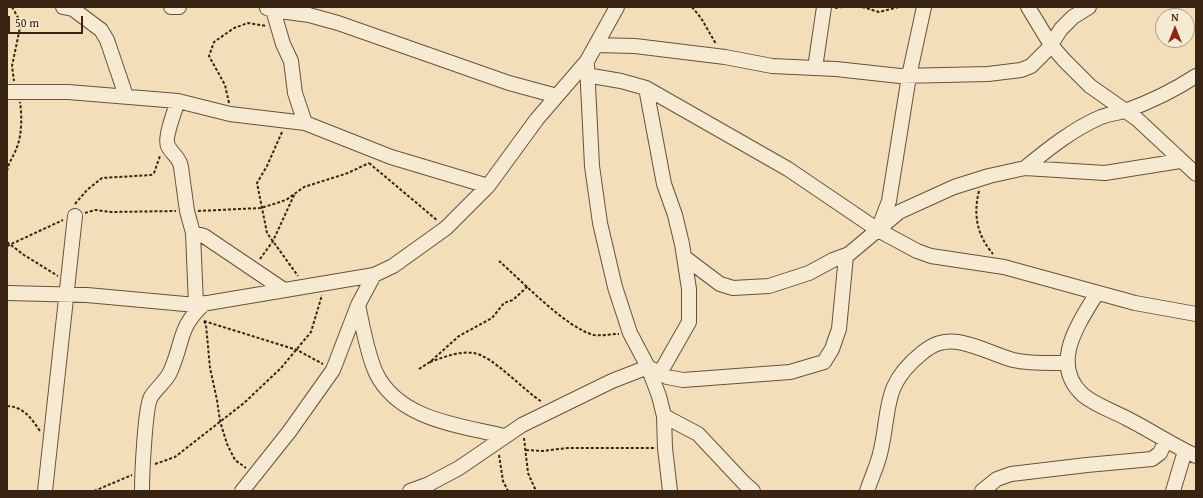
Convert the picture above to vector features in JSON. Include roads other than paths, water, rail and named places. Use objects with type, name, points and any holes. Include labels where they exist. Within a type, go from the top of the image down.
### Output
[{"type":"street","points":[[63,7],[73,9],[101,30],[107,40],[126,96]]},
{"type":"street","points":[[170,7],[179,7]]},
{"type":"street","points":[[7,293],[68,289],[200,310],[284,290],[374,275],[393,266],[446,228],[488,186],[537,119],[587,60],[617,7]]},
{"type":"street","points":[[815,68],[824,7]]},
{"type":"street","points":[[878,230],[889,201],[909,76],[924,7]]},
{"type":"street","points":[[1028,7],[1051,44],[1064,60],[1090,86],[1137,119],[1180,161],[1196,174]]},
{"type":"street","points":[[596,45],[635,46],[725,57],[772,66],[909,76],[988,74],[1021,70],[1035,63],[1061,29],[1073,17],[1089,7]]},
{"type":"street","points":[[269,8],[291,61],[295,93],[305,123]]},
{"type":"street","points":[[269,8],[338,23],[509,83],[557,96]]},
{"type":"street","points":[[587,60],[586,75],[592,166],[600,223],[615,286],[630,333],[654,370],[664,416],[665,448],[670,491]]},
{"type":"street","points":[[586,75],[621,81],[646,88],[788,169],[878,230],[903,245],[931,256],[1004,267],[1135,303],[1196,314]]},
{"type":"street","points":[[1025,168],[1052,147],[1087,124],[1101,117],[1124,111],[1166,94],[1196,76]]},
{"type":"street","points":[[410,491],[429,484],[459,468],[492,444],[522,425],[612,381],[654,370],[688,322],[689,289],[684,257],[675,215],[664,184],[646,88]]},
{"type":"street","points":[[7,92],[68,92],[178,100],[230,114],[305,123],[391,156],[488,186]]},
{"type":"street","points":[[142,491],[142,472],[149,401],[171,370],[182,334],[200,310],[192,233],[187,211],[180,161],[168,145],[167,139],[178,100]]},
{"type":"street","points":[[684,257],[720,284],[733,288],[769,286],[809,273],[833,260],[846,256],[898,212],[954,187],[982,178],[1025,168],[1105,172],[1180,161]]},
{"type":"street","points":[[45,491],[68,289],[69,214]]},
{"type":"street","points":[[192,233],[204,236],[284,290]]},
{"type":"street","points":[[654,370],[667,377],[689,380],[790,372],[824,362],[832,349],[840,329],[846,256]]},
{"type":"street","points":[[242,491],[289,432],[333,370],[358,305],[374,275]]},
{"type":"street","points":[[1097,293],[1073,332],[1068,363],[1073,382],[1084,395],[1156,432],[1166,440],[1190,453],[1179,465],[1173,491]]},
{"type":"street","points":[[358,305],[376,373],[382,384],[397,401],[419,414],[504,436]]},
{"type":"street","points":[[867,491],[880,454],[894,383],[912,361],[925,350],[936,344],[950,341],[972,346],[1014,360],[1068,363]]},
{"type":"street","points":[[664,416],[698,434],[753,491]]},
{"type":"street","points":[[982,491],[997,479],[1011,474],[1086,465],[1152,460],[1159,454],[1166,440]]}]
